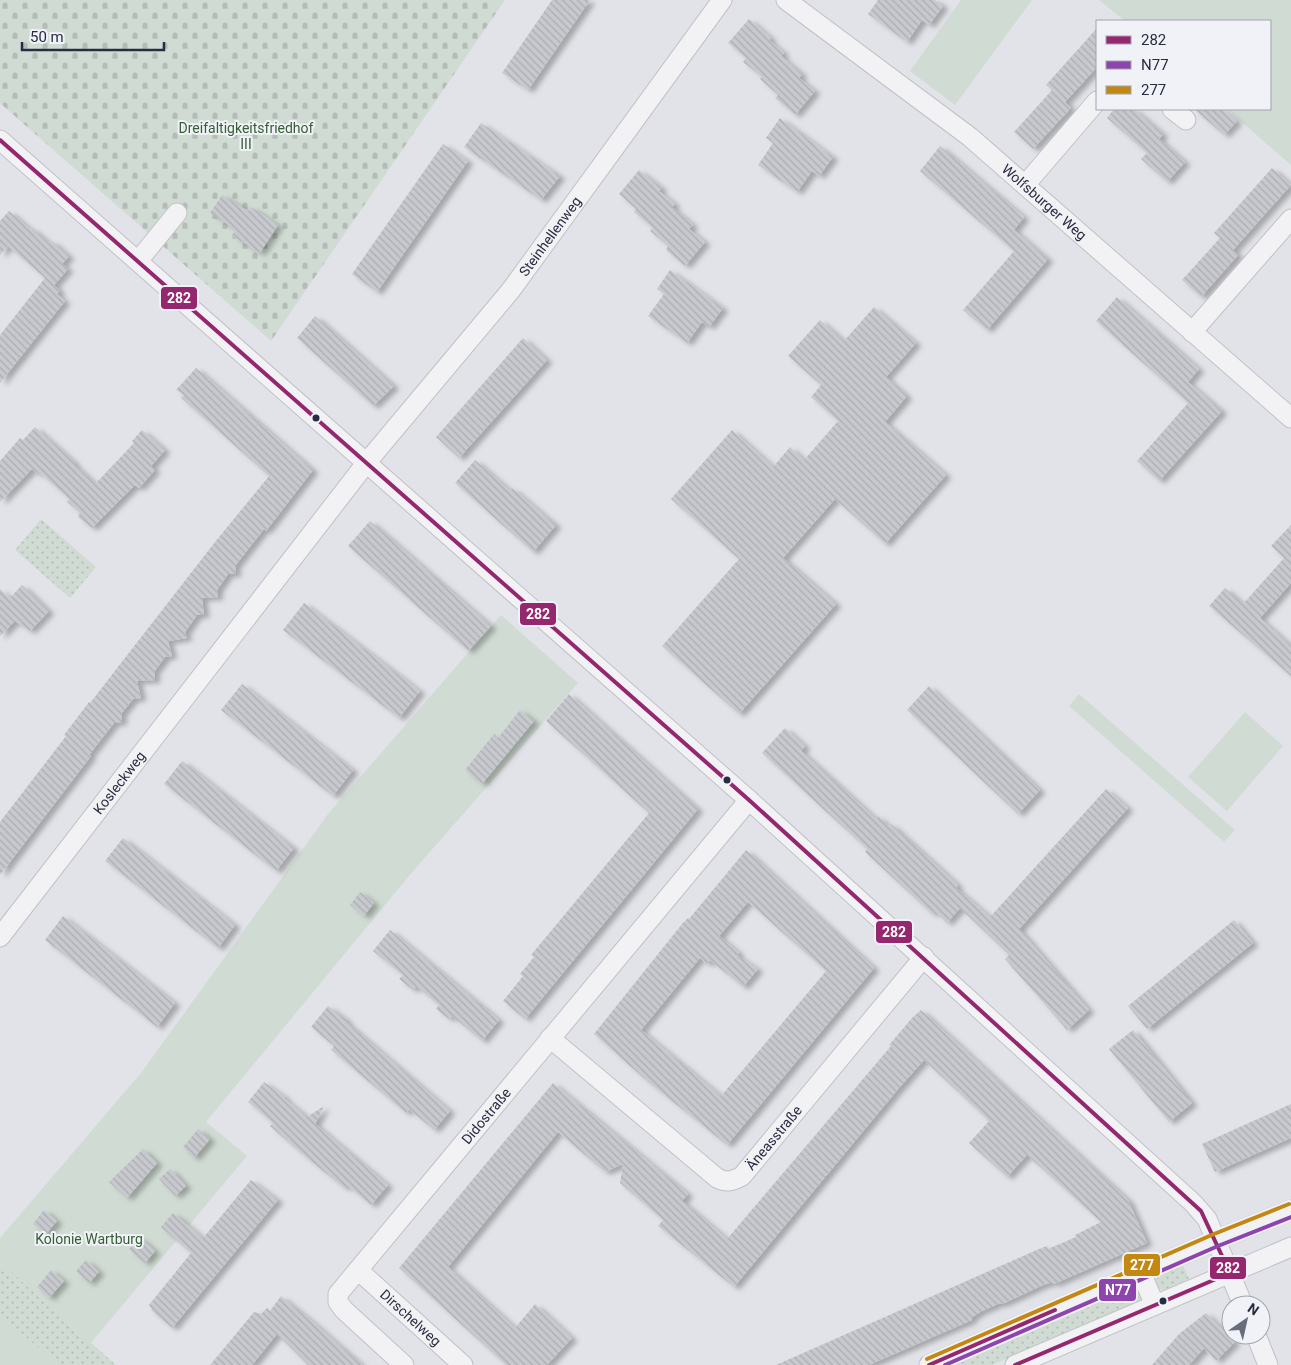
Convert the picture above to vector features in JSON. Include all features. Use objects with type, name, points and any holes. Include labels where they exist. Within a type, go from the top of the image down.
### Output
[{"type":"street","name":"Steinhellenweg","points":[[367,462],[511,290],[722,0]]},
{"type":"street","name":"Wolfsburger Weg","points":[[786,0],[970,137],[1291,418]]},
{"type":"street","points":[[1025,185],[1096,102]]},
{"type":"street","points":[[0,140],[749,800],[1197,1207],[1207,1219],[1239,1295]]},
{"type":"street","points":[[138,261],[177,214]]},
{"type":"street","points":[[1192,332],[1291,219]]},
{"type":"street","name":"Kosleckweg","points":[[0,937],[367,462]]},
{"type":"street","name":"Didostraße","points":[[404,1365],[344,1310],[338,1302],[338,1294],[749,800]]},
{"type":"street","name":"Äneasstraße","points":[[550,1038],[717,1178],[724,1181],[733,1181],[742,1176],[924,957]]},
{"type":"street","points":[[929,1365],[1216,1240],[1291,1210]]},
{"type":"street","points":[[1015,1365],[1291,1247]]},
{"type":"street","name":"Dirschelweg","points":[[358,1270],[463,1365]]},
{"type":"street","points":[[1141,1273],[1155,1305]]},
{"type":"street","points":[[1260,1345],[1268,1365]]},
{"type":"green space","name":"Dreifaltigkeitsfriedhof III","points":[[0,0],[505,0],[271,341],[0,103]]},
{"type":"green space","points":[[961,0],[1032,0],[955,105],[910,71]]},
{"type":"green space","points":[[1099,0],[1291,0],[1291,165],[1228,110],[1271,110],[1271,20],[1124,20]]},
{"type":"green space","points":[[41,519],[96,567],[70,598],[15,550]]},
{"type":"green space","name":"Kolonie Wartburg","points":[[501,615],[578,683],[408,877],[206,1122],[247,1156],[91,1343],[0,1262],[0,1238],[141,1073],[328,814]]},
{"type":"green space","points":[[1079,694],[1235,830],[1224,842],[1069,706]]},
{"type":"green space","points":[[1245,712],[1283,746],[1227,811],[1188,777]]},
{"type":"green space","points":[[0,1262],[116,1365],[58,1365],[0,1315]]},
{"type":"green space","points":[[1182,1263],[1189,1279],[1164,1290],[1158,1289],[1154,1277]]},
{"type":"green space","points":[[1137,1284],[1143,1297],[1139,1301],[992,1365],[946,1365]]},
{"type":"green space","points":[[0,1315],[58,1365],[0,1365]]},
{"type":"building","points":[[552,0],[590,0],[528,90],[502,73]]},
{"type":"building","points":[[878,0],[935,0],[943,6],[929,25],[922,20],[907,42],[868,14]]},
{"type":"building","points":[[749,19],[771,38],[769,40],[784,53],[781,56],[802,74],[799,78],[815,91],[795,115],[775,98],[778,95],[760,79],[762,77],[743,62],[746,58],[728,43]]},
{"type":"building","points":[[1096,29],[1096,68],[1065,102],[1071,108],[1033,149],[1014,132],[1052,90],[1046,85]]},
{"type":"building","points":[[1113,110],[1135,110],[1163,134],[1159,139],[1185,162],[1167,182],[1141,159],[1147,153],[1107,118]]},
{"type":"building","points":[[1195,110],[1223,110],[1237,121],[1224,135]]},
{"type":"building","points":[[780,118],[833,157],[819,176],[812,171],[797,192],[758,165],[773,143],[766,138]]},
{"type":"building","points":[[481,123],[560,176],[541,200],[464,147]]},
{"type":"building","points":[[443,144],[468,161],[377,292],[352,274]]},
{"type":"building","points":[[940,146],[1024,217],[1014,230],[1048,259],[987,330],[963,310],[1014,251],[920,171]]},
{"type":"building","points":[[1272,168],[1291,185],[1233,250],[1238,255],[1201,297],[1182,280],[1220,238],[1214,233]]},
{"type":"building","points":[[639,170],[662,188],[659,191],[675,204],[672,207],[693,225],[689,229],[705,242],[685,266],[666,250],[668,246],[650,231],[653,228],[634,212],[636,209],[619,194]]},
{"type":"building","points":[[222,195],[248,211],[251,207],[278,225],[260,253],[233,236],[236,230],[210,213]]},
{"type":"building","points":[[9,211],[31,230],[32,228],[49,243],[52,241],[69,256],[62,264],[68,269],[54,285],[60,291],[57,294],[65,301],[0,383],[0,335],[45,278],[8,246],[0,255],[0,221]]},
{"type":"building","points":[[670,270],[723,308],[709,327],[702,322],[687,343],[648,316],[664,294],[657,289]]},
{"type":"building","points":[[1117,297],[1199,369],[1188,382],[1222,411],[1159,481],[1137,461],[1188,403],[1096,321]]},
{"type":"building","points":[[874,307],[916,343],[886,377],[907,396],[885,422],[946,475],[885,544],[835,499],[783,558],[836,604],[739,714],[662,646],[739,559],[671,499],[732,430],[773,467],[790,447],[804,460],[838,421],[811,397],[821,385],[788,356],[820,320],[844,341]]},
{"type":"building","points":[[315,316],[394,386],[373,406],[297,338]]},
{"type":"building","points":[[523,338],[547,360],[459,458],[436,437]]},
{"type":"building","points":[[196,368],[313,470],[266,531],[264,529],[235,566],[236,574],[228,574],[217,590],[218,597],[202,598],[204,615],[197,615],[185,632],[187,638],[168,641],[172,656],[165,657],[154,672],[155,680],[137,681],[141,698],[133,699],[121,714],[122,722],[114,723],[0,875],[0,822],[66,736],[64,735],[89,702],[269,476],[181,398],[184,395],[176,390]]},
{"type":"building","points":[[35,427],[95,484],[134,443],[132,441],[142,430],[165,450],[151,466],[155,470],[139,488],[135,485],[92,528],[78,517],[80,513],[67,502],[69,499],[39,472],[37,474],[32,469],[0,502],[0,461],[20,438],[23,440]]},
{"type":"building","points":[[475,460],[510,491],[512,488],[556,525],[533,552],[455,483]]},
{"type":"building","points":[[370,521],[491,626],[468,651],[348,546]]},
{"type":"building","points":[[1291,525],[1291,583],[1260,618],[1291,646],[1291,676],[1209,606],[1225,588],[1243,604],[1284,558],[1271,546]]},
{"type":"building","points":[[22,585],[49,611],[30,631],[15,621],[0,636],[0,589],[10,598]]},
{"type":"building","points":[[304,603],[420,691],[399,718],[283,630]]},
{"type":"building","points":[[242,684],[353,770],[333,796],[221,710]]},
{"type":"building","points":[[929,686],[1040,790],[1018,814],[907,710]]},
{"type":"building","points":[[569,694],[698,809],[525,1019],[503,1001],[523,976],[520,974],[534,957],[531,955],[649,813],[546,721]]},
{"type":"building","points":[[520,710],[534,721],[482,784],[465,770],[494,734],[498,738]]},
{"type":"building","points":[[785,728],[805,746],[801,751],[876,819],[878,816],[888,826],[891,824],[958,885],[956,888],[990,917],[1106,789],[1128,808],[1019,929],[1089,1010],[1067,1030],[1005,959],[1009,955],[960,908],[947,923],[935,911],[932,914],[865,852],[867,849],[762,753]]},
{"type":"building","points":[[182,761],[294,848],[276,871],[164,784]]},
{"type":"building","points":[[123,838],[235,925],[218,948],[105,861]]},
{"type":"building","points":[[746,850],[874,968],[727,1145],[647,1081],[594,1034],[682,924],[689,919]],"holes":[[[748,902],[826,971],[721,1096],[641,1030],[700,958],[707,964],[710,960],[743,987],[758,969],[737,955],[739,953],[719,936]]]},
{"type":"building","points":[[360,892],[374,903],[364,916],[350,905]]},
{"type":"building","points":[[63,916],[175,1003],[157,1027],[45,940]]},
{"type":"building","points":[[1234,920],[1253,943],[1147,1029],[1128,1006]]},
{"type":"building","points":[[390,930],[499,1020],[482,1041],[452,1016],[449,1019],[436,1009],[439,1005],[416,986],[413,990],[399,979],[403,975],[373,951]]},
{"type":"building","points":[[328,1006],[347,1020],[346,1022],[450,1111],[434,1130],[409,1109],[406,1113],[331,1050],[334,1046],[311,1027]]},
{"type":"building","points":[[921,1010],[1128,1200],[1147,1243],[1054,1284],[1053,1282],[1043,1285],[1002,1304],[1000,1303],[980,1312],[971,1318],[972,1320],[869,1365],[776,1365],[1039,1249],[1047,1246],[1048,1249],[1076,1237],[1075,1235],[1101,1222],[1027,1155],[1007,1177],[969,1143],[989,1121],[924,1060],[734,1287],[658,1226],[663,1220],[620,1183],[623,1164],[605,1172],[558,1132],[448,1267],[515,1328],[535,1304],[572,1338],[547,1365],[506,1365],[399,1268],[553,1083],[688,1194],[682,1201],[727,1239],[891,1046],[889,1045]]},
{"type":"building","points":[[1133,1030],[1192,1103],[1169,1122],[1109,1049]]},
{"type":"building","points":[[264,1082],[285,1097],[307,1117],[324,1106],[315,1124],[388,1185],[371,1205],[347,1185],[344,1188],[295,1148],[270,1126],[273,1123],[248,1102]]},
{"type":"building","points":[[1291,1104],[1291,1138],[1215,1172],[1202,1144]]},
{"type":"building","points":[[198,1129],[210,1139],[194,1158],[183,1147]]},
{"type":"building","points":[[143,1149],[157,1163],[127,1198],[109,1182]]},
{"type":"building","points":[[170,1169],[186,1186],[175,1196],[159,1179]]},
{"type":"building","points":[[251,1180],[278,1200],[172,1328],[151,1310],[149,1305],[191,1253],[161,1227],[173,1213],[203,1238]]},
{"type":"building","points":[[44,1210],[57,1221],[46,1234],[33,1224]]},
{"type":"building","points":[[139,1237],[155,1251],[145,1263],[129,1249]]},
{"type":"building","points":[[86,1260],[99,1272],[89,1283],[76,1271]]},
{"type":"building","points":[[51,1270],[64,1281],[49,1298],[37,1287]]},
{"type":"building","points":[[281,1296],[362,1365],[308,1365],[277,1334],[252,1365],[210,1365],[254,1312],[261,1314],[267,1308],[270,1311]]},
{"type":"building","points":[[1206,1313],[1221,1328],[1221,1345],[1232,1345],[1216,1361],[1204,1348],[1189,1365],[1152,1365],[1179,1334]]},
{"type":"transit line","name":"282","points":[[0,140],[749,800],[1201,1211],[1230,1273],[1015,1365]]},
{"type":"transit line","name":"277","points":[[927,1359],[1214,1234],[1289,1204]]},
{"type":"transit line","name":"N77","points":[[945,1365],[1218,1246],[1291,1217]]},
{"type":"transit line","name":"282","points":[[929,1365],[1055,1310]]}]
